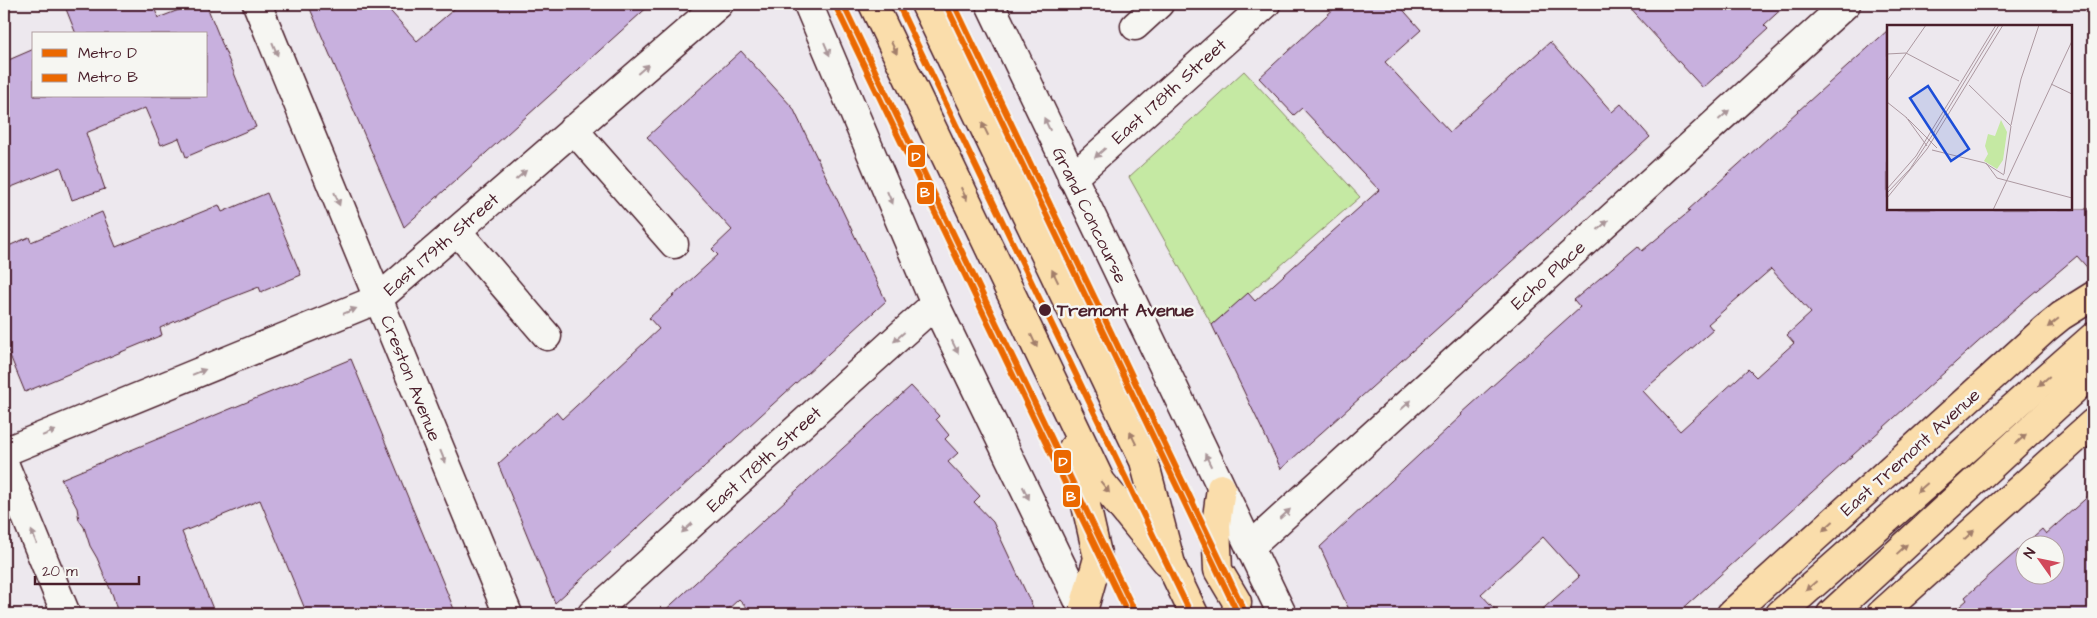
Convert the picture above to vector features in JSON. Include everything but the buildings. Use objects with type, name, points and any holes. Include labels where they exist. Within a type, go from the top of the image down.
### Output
[{"type":"main road","points":[[873,4],[1101,482],[1172,568]]},
{"type":"main road","points":[[925,4],[1144,461],[1172,568],[1194,614]]},
{"type":"main road","name":"East Tremont Avenue","points":[[1731,614],[2045,329],[2093,296]]},
{"type":"main road","name":"East Tremont Avenue","points":[[1780,614],[2093,337]]},
{"type":"main road","points":[[1831,614],[2093,372]]},
{"type":"main road","points":[[1064,405],[1098,558],[1084,613]]},
{"type":"main road","points":[[1881,614],[2093,423]]},
{"type":"main road","points":[[1221,488],[1216,525],[1218,570],[1237,602],[1236,614]]},
{"type":"street","name":"Creston Avenue","points":[[257,4],[508,614]]},
{"type":"street","name":"East 179th Street","points":[[4,452],[378,299],[718,4]]},
{"type":"street","points":[[808,4],[935,304],[1084,613]]},
{"type":"street","name":"Grand Concourse","points":[[990,4],[1282,614]]},
{"type":"street","points":[[1135,26],[1159,4]]},
{"type":"street","name":"Echo Place","points":[[1250,547],[1846,4]]},
{"type":"street","name":"East 178th Street","points":[[1072,178],[1261,5]]},
{"type":"street","points":[[573,130],[674,244]]},
{"type":"street","points":[[457,230],[547,336]]},
{"type":"street","name":"East 178th Street","points":[[592,614],[935,304]]},
{"type":"street","points":[[4,463],[66,614]]},
{"type":"green space","points":[[1244,71],[1360,197],[1212,325],[1129,177]]},
{"type":"metro line","name":"D","points":[[843,4],[1136,614]]},
{"type":"metro line","name":"D","points":[[898,4],[1191,614]]},
{"type":"metro line","name":"D","points":[[954,4],[1246,614]]},
{"type":"metro line","name":"B","points":[[836,7],[1128,614]]},
{"type":"metro line","name":"B","points":[[947,7],[1238,614]]},
{"type":"place","name":"Tremont Avenue","points":[[1045,310]]}]
